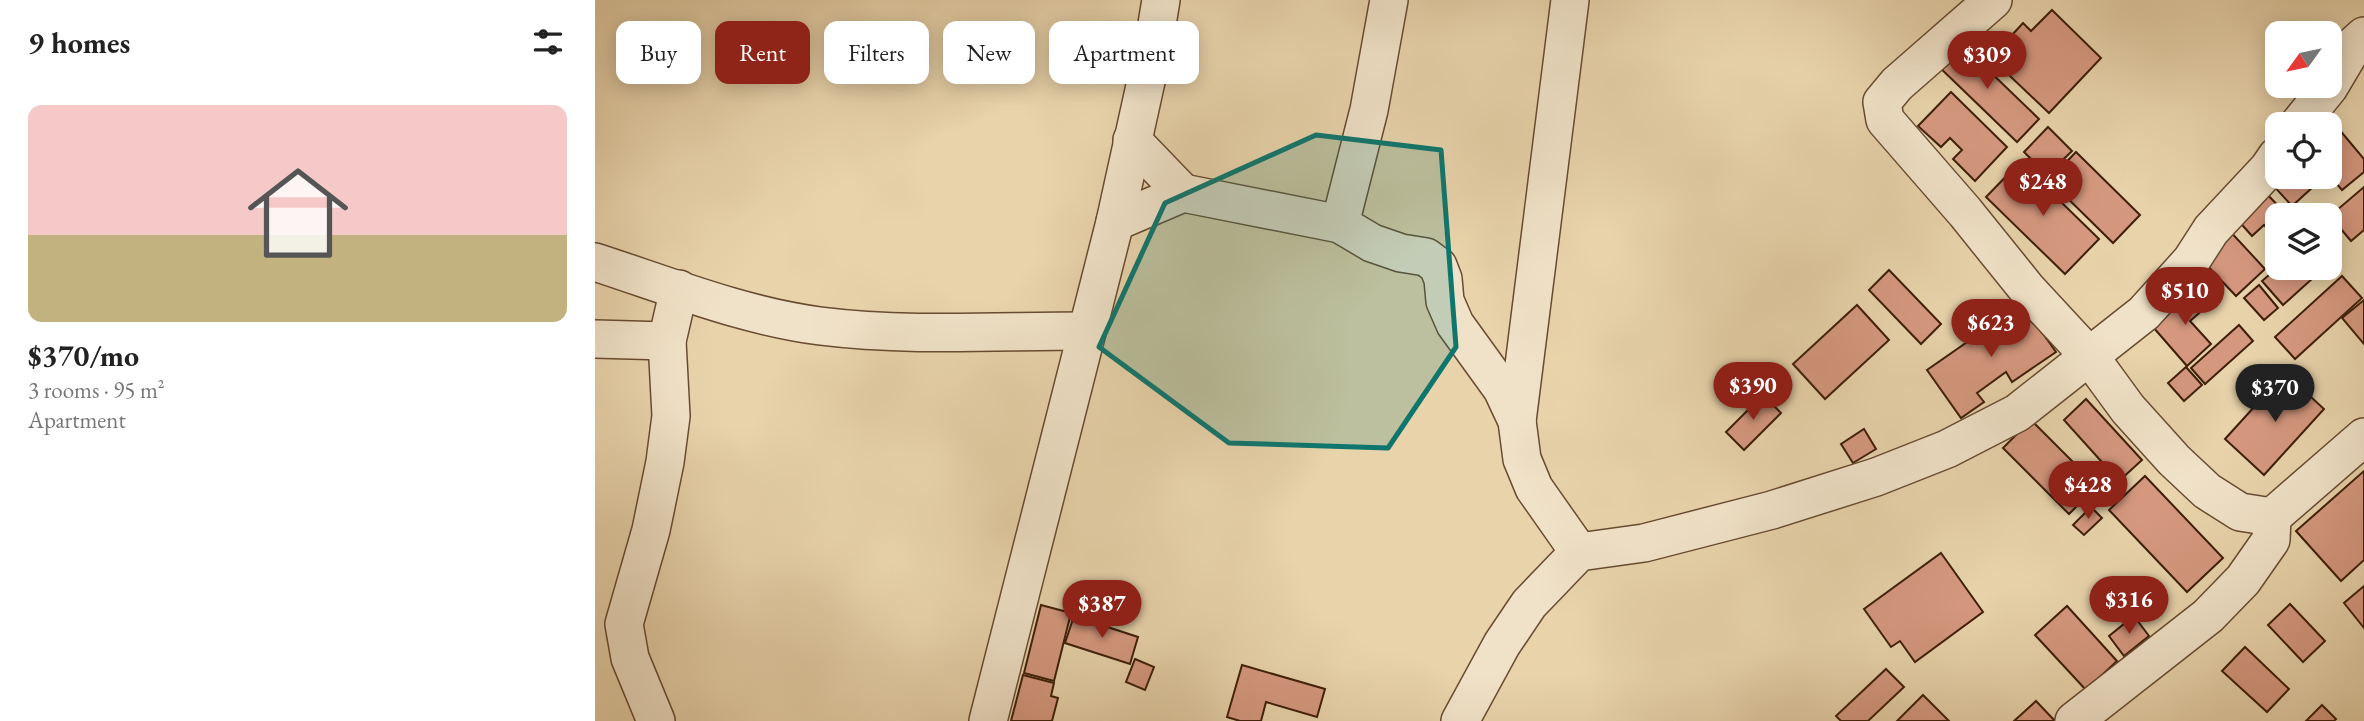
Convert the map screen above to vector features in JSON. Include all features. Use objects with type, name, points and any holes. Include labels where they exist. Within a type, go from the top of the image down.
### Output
[{"type":"street","points":[[988,721],[1115,222],[1153,54],[1161,0]]},
{"type":"street","points":[[1340,224],[1369,110],[1389,0]]},
{"type":"street","points":[[1570,0],[1517,421],[1522,459],[1534,488],[1579,552]]},
{"type":"street","points":[[1993,0],[1897,84],[1882,102],[1885,120],[2027,289],[2090,357],[2128,409],[2174,460],[2207,491],[2240,512],[2272,517]]},
{"type":"street","points":[[2309,112],[2329,87],[2354,46],[2364,36]]},
{"type":"street","points":[[1132,140],[1182,193]]},
{"type":"street","points":[[1460,721],[1502,644],[1529,604],[1579,552],[1644,543],[1772,510],[1876,477],[1947,449],[2017,413],[2144,313],[2191,261],[2211,230],[2265,172]]},
{"type":"street","points":[[1115,222],[1182,193],[1340,224],[1372,243],[1401,253],[1426,257],[1438,266],[1443,279],[1445,301],[1455,324],[1502,389],[1517,421]]},
{"type":"street","points":[[595,262],[749,312],[820,326],[891,331],[1086,331]]},
{"type":"street","points":[[656,721],[630,658],[624,624],[650,530],[665,461],[671,416],[667,341],[679,289]]},
{"type":"street","points":[[595,339],[667,341]]},
{"type":"street","points":[[2074,721],[2208,616],[2243,580],[2270,540],[2272,517],[2364,437]]},
{"type":"highlighted area","points":[[1316,135],[1441,150],[1456,347],[1388,448],[1229,443],[1099,347],[1165,203]]},
{"type":"building","points":[[2052,10],[2101,58],[2049,113],[1991,58],[2023,23],[2031,31]]},
{"type":"building","points":[[1957,40],[2039,119],[2017,142],[1934,62]]},
{"type":"building","points":[[1951,92],[2007,147],[1975,181],[1953,159],[1962,150],[1950,138],[1941,147],[1918,126]]},
{"type":"building","points":[[2048,127],[2072,151],[2047,175],[2024,152]]},
{"type":"building","points":[[2342,133],[2364,159],[2364,172],[2342,190]]},
{"type":"building","points":[[2076,152],[2140,215],[2113,243],[2049,180]]},
{"type":"building","points":[[2020,162],[2099,239],[2065,274],[1986,197]]},
{"type":"building","points":[[2364,187],[2364,230],[2351,241],[2342,230],[2342,206]]},
{"type":"building","points":[[2276,189],[2311,189],[2295,203],[2289,203]]},
{"type":"building","points":[[2264,191],[2276,203],[2265,203],[2265,226],[2252,236],[2235,217]]},
{"type":"building","points":[[2227,228],[2265,269],[2236,296],[2198,256]]},
{"type":"building","points":[[1889,270],[1941,324],[1921,344],[1869,290]]},
{"type":"building","points":[[2342,276],[2362,298],[2295,359],[2275,337],[2338,280],[2342,280]]},
{"type":"building","points":[[2265,278],[2311,280],[2283,305],[2262,281]]},
{"type":"building","points":[[2259,285],[2278,308],[2264,320],[2244,298]]},
{"type":"building","points":[[2199,286],[2212,302],[2190,321],[2211,344],[2187,366],[2153,327]]},
{"type":"building","points":[[2364,300],[2364,344],[2342,318]]},
{"type":"building","points":[[2022,304],[2056,352],[2012,382],[2006,372],[1977,393],[1984,402],[1961,418],[1927,370]]},
{"type":"building","points":[[1857,305],[1889,340],[1825,399],[1793,364]]},
{"type":"building","points":[[2239,325],[2253,341],[2205,384],[2191,368]]},
{"type":"building","points":[[2186,367],[2202,385],[2184,401],[2168,383]]},
{"type":"building","points":[[2285,373],[2324,409],[2264,475],[2225,439]]},
{"type":"building","points":[[1763,395],[1781,413],[1744,450],[1726,432]]},
{"type":"building","points":[[2086,399],[2142,460],[2119,481],[2064,420]]},
{"type":"building","points":[[2031,420],[2097,486],[2069,514],[2003,448]]},
{"type":"building","points":[[1864,429],[1876,449],[1853,463],[1841,444]]},
{"type":"building","points":[[2364,471],[2364,560],[2341,581],[2296,531]]},
{"type":"building","points":[[2145,476],[2223,558],[2187,592],[2109,510]]},
{"type":"building","points":[[2091,507],[2102,518],[2084,535],[2073,525]]},
{"type":"building","points":[[1941,553],[1983,612],[1915,662],[1900,641],[1891,647],[1864,609]]},
{"type":"building","points":[[2364,586],[2364,628],[2344,603]]},
{"type":"building","points":[[2290,604],[2325,641],[2303,662],[2268,625]]},
{"type":"building","points":[[1041,605],[1071,613],[1054,681],[1024,673]]},
{"type":"building","points":[[2067,606],[2117,661],[2086,690],[2035,635]]},
{"type":"building","points":[[1074,616],[1138,637],[1130,664],[1065,643]]},
{"type":"building","points":[[2134,616],[2149,636],[2124,656],[2109,636]]},
{"type":"building","points":[[2245,647],[2289,689],[2267,712],[2222,671]]},
{"type":"building","points":[[1135,659],[1154,667],[1145,690],[1126,682]]},
{"type":"building","points":[[1242,665],[1325,689],[1317,717],[1266,702],[1261,721],[1240,721],[1227,717]]},
{"type":"building","points":[[1886,669],[1904,687],[1868,721],[1841,721],[1836,716]]},
{"type":"building","points":[[1023,675],[1054,683],[1051,696],[1058,698],[1052,721],[1011,721]]},
{"type":"building","points":[[1923,695],[1949,721],[1897,721]]},
{"type":"building","points":[[2036,701],[2055,721],[2014,721]]},
{"type":"building","points":[[2322,705],[2336,719],[2334,721],[2306,721]]}]
